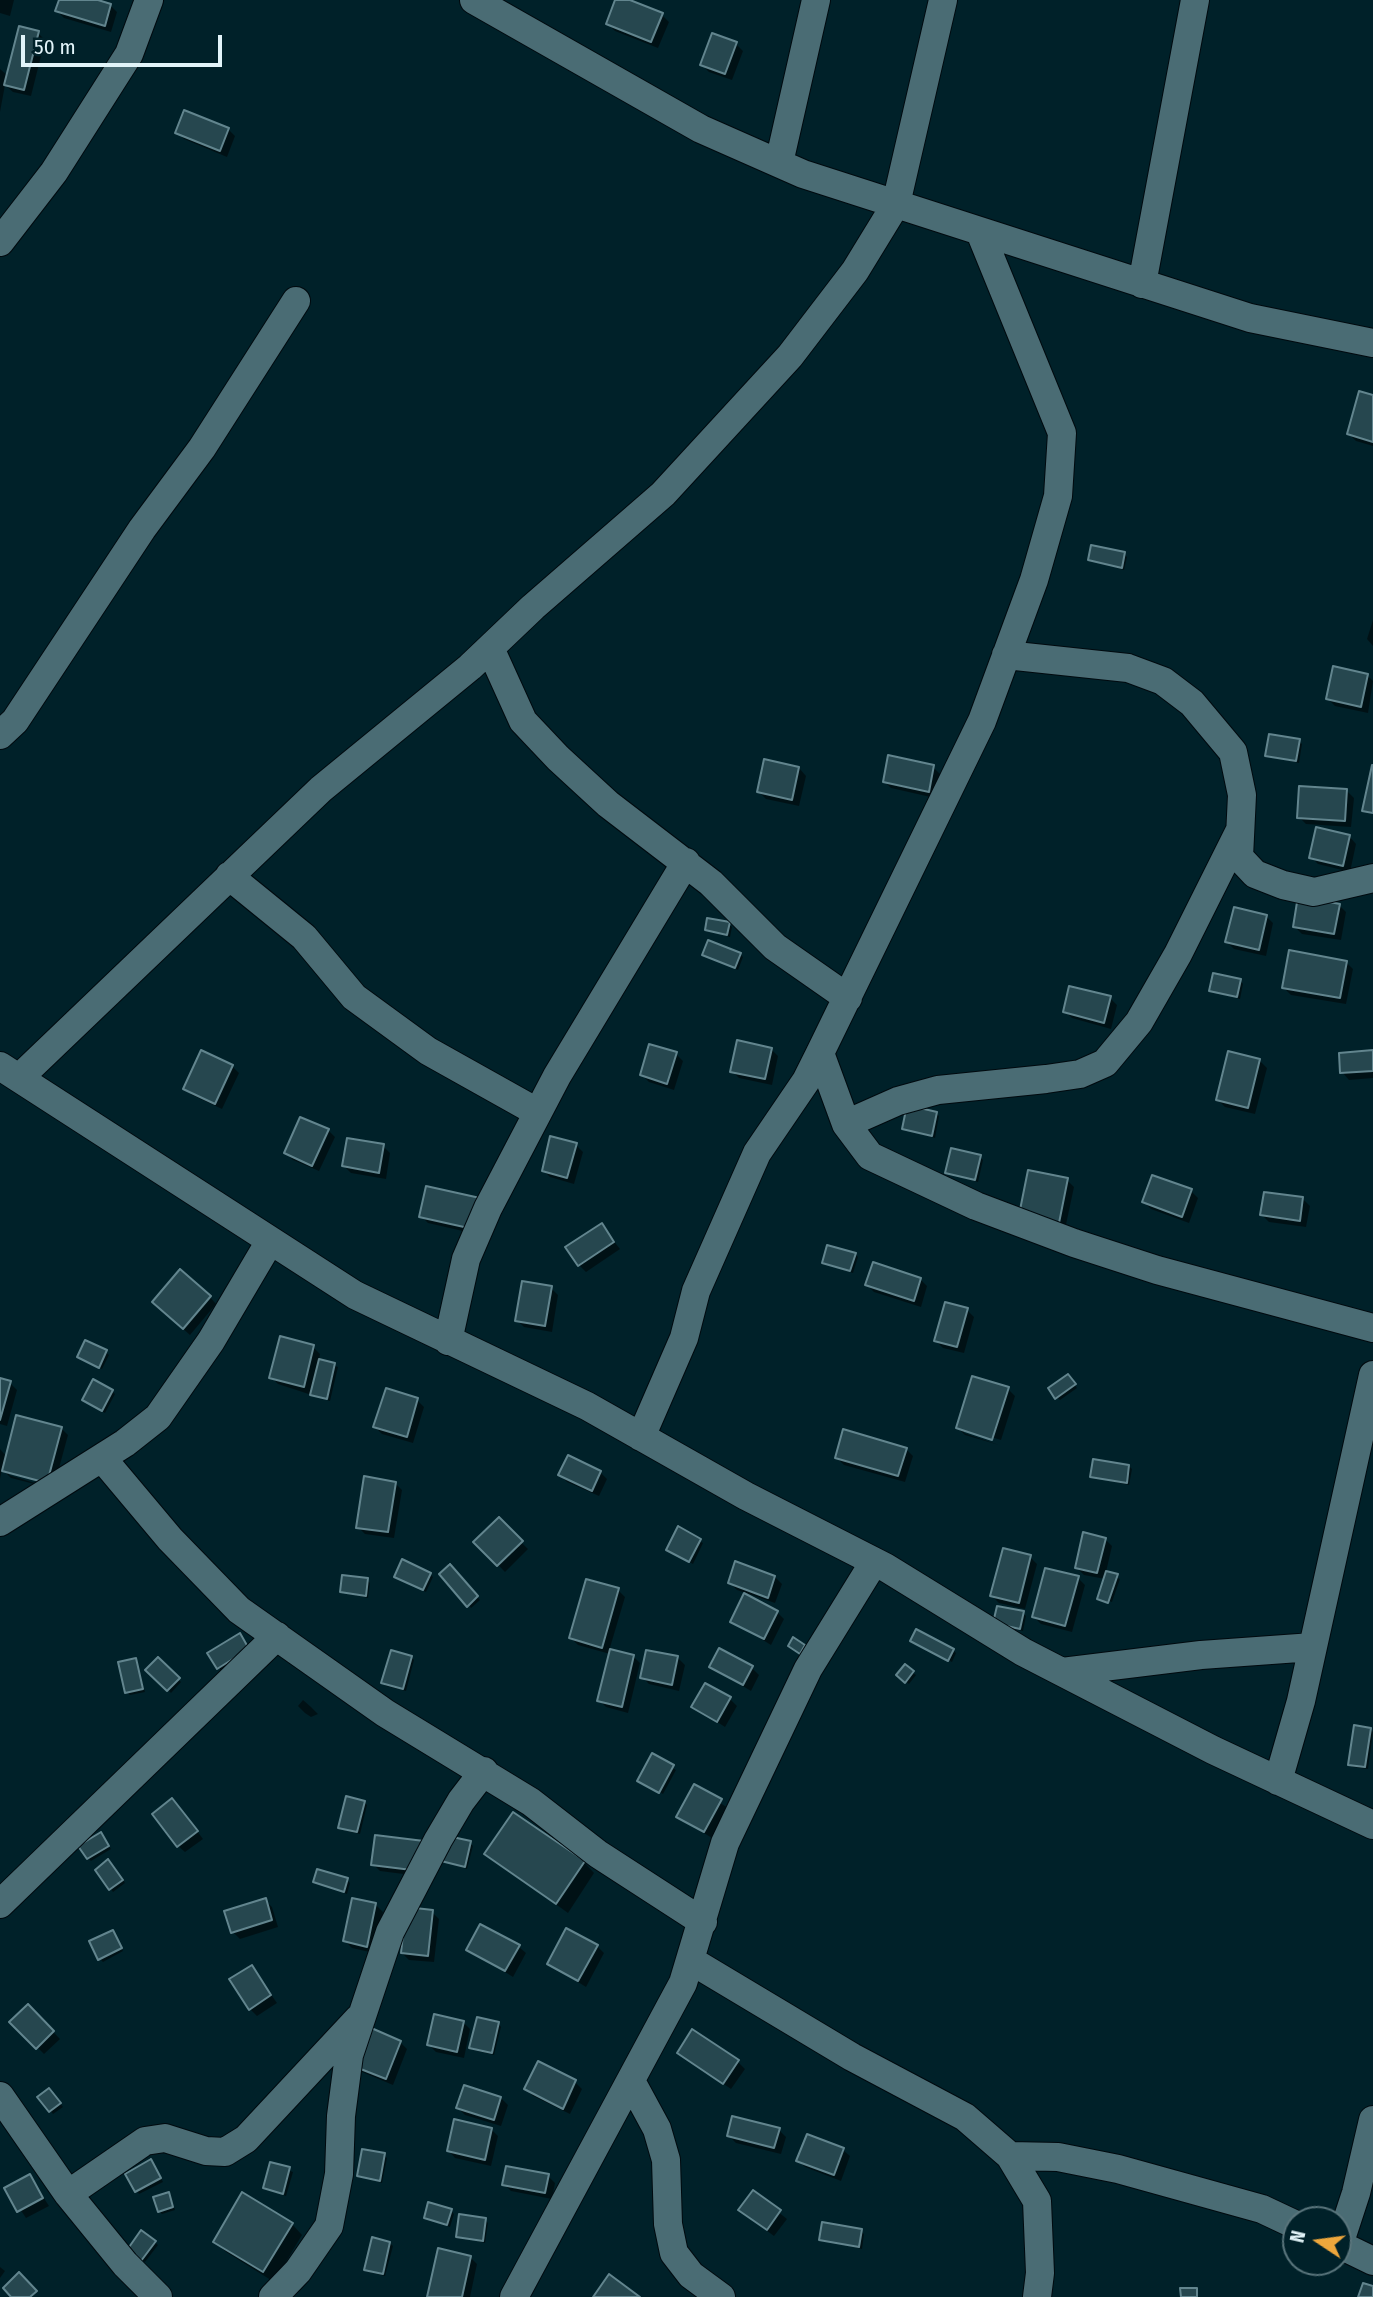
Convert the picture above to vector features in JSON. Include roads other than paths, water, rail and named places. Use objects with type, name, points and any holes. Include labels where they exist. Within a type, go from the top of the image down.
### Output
[{"type":"street","points":[[0,242],[54,172],[129,54],[149,0]]},
{"type":"street","points":[[474,0],[701,129],[779,163],[981,232],[1250,318],[1373,343]]},
{"type":"street","points":[[779,163],[816,0]]},
{"type":"street","points":[[943,0],[896,204],[855,271],[781,366],[663,494],[490,648],[321,789],[229,876],[9,1072],[355,1295],[587,1406],[746,1496],[874,1562],[1023,1653],[1373,1825]]},
{"type":"street","points":[[1142,284],[1195,0]]},
{"type":"street","points":[[641,1437],[684,1338],[696,1291],[757,1153],[806,1081],[982,721],[1034,580],[1058,496],[1062,433],[981,232]]},
{"type":"street","points":[[0,735],[15,721],[142,529],[202,448],[296,301]]},
{"type":"street","points":[[490,648],[523,721],[608,804],[686,862],[775,947],[848,998]]},
{"type":"street","points":[[1006,655],[1128,668],[1163,681],[1192,704],[1233,752],[1242,795],[1239,857],[1255,874],[1283,886],[1314,892],[1373,878]]},
{"type":"street","points":[[846,1124],[898,1101],[938,1090],[998,1086],[1069,1076],[1105,1063],[1139,1022],[1178,954],[1239,832]]},
{"type":"street","points":[[448,1341],[466,1259],[537,1112],[686,862]]},
{"type":"street","points":[[229,876],[304,937],[354,998],[428,1051],[537,1112]]},
{"type":"street","points":[[820,1053],[846,1124],[870,1156],[976,1206],[1074,1243],[1157,1270],[1373,1328]]},
{"type":"street","points":[[0,1522],[102,1458],[158,1417],[211,1341],[270,1241]]},
{"type":"street","points":[[1278,1780],[1313,1647],[1373,1375]]},
{"type":"street","points":[[102,1458],[170,1539],[239,1610],[385,1713],[484,1771],[531,1802],[598,1854],[703,1922]]},
{"type":"street","points":[[514,2297],[683,1983],[725,1843],[808,1669],[874,1562]]},
{"type":"street","points":[[0,1904],[277,1636]]},
{"type":"street","points":[[1062,1672],[1201,1655],[1313,1647]]},
{"type":"street","points":[[273,2297],[298,2271],[329,2226],[339,2174],[341,2116],[349,2055],[390,1932],[443,1830],[484,1771]]},
{"type":"street","points":[[690,1960],[852,2057],[965,2117],[1010,2156],[1037,2201],[1040,2273],[1037,2297]]},
{"type":"street","points":[[68,2194],[145,2141],[165,2138],[206,2151],[225,2152],[246,2139],[361,2015]]},
{"type":"street","points":[[631,2081],[657,2129],[666,2160],[668,2224],[674,2253],[691,2275],[721,2297]]},
{"type":"street","points":[[4,2114],[125,2264],[159,2297]]},
{"type":"street","points":[[1352,2206],[1373,2120]]},
{"type":"street","points":[[1010,2156],[1058,2157],[1118,2169],[1262,2209],[1282,2218]]},
{"type":"street","points":[[1352,2251],[1373,2261]]}]
